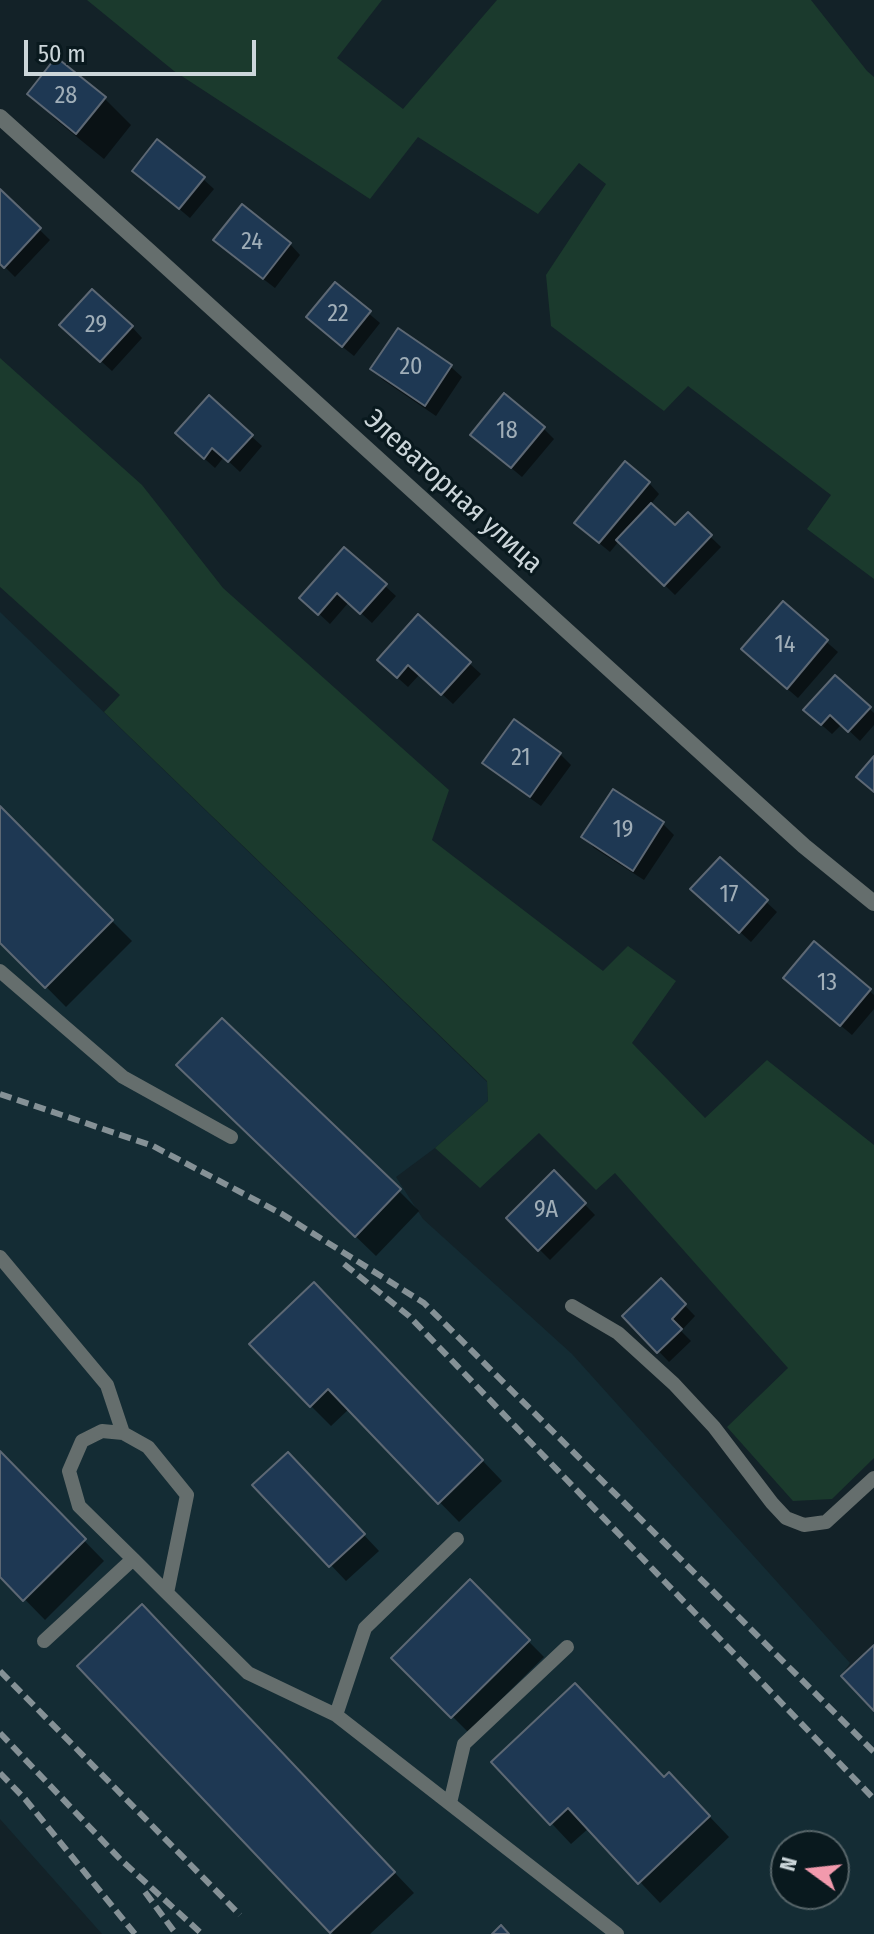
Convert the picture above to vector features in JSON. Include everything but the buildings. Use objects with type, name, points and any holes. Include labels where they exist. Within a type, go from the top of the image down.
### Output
[{"type":"street","name":"Элеваторная улица","points":[[0,117],[804,846],[874,903]]},
{"type":"lane","points":[[0,971],[123,1077],[231,1137]]},
{"type":"lane","points":[[0,1257],[107,1385],[123,1433]]},
{"type":"lane","points":[[572,1306],[618,1333],[674,1384],[714,1427],[786,1518],[804,1525],[826,1522],[874,1478]]},
{"type":"lane","points":[[167,1593],[187,1495],[148,1447],[123,1433],[102,1431],[82,1441],[69,1471],[79,1506],[133,1559],[167,1593],[248,1673],[336,1715],[617,1934]]},
{"type":"lane","points":[[336,1715],[365,1628],[457,1539]]},
{"type":"lane","points":[[44,1641],[133,1559]]},
{"type":"lane","points":[[450,1803],[464,1744],[567,1647]]},
{"type":"shaded area","points":[[0,612],[487,1082],[488,1101],[435,1148],[396,1177],[423,1219],[572,1354],[850,1663],[841,1676],[874,1712],[874,1934],[102,1934],[0,1819]]},
{"type":"green space","points":[[87,0],[382,0],[337,58],[403,109],[497,0],[811,0],[874,77],[874,579],[807,529],[831,495],[688,386],[664,411],[551,326],[546,275],[606,184],[579,163],[538,214],[418,137],[370,199],[174,71]]},
{"type":"green space","points":[[0,358],[142,485],[223,588],[449,790],[432,840],[603,971],[628,946],[676,981],[632,1043],[705,1118],[767,1060],[874,1145],[874,1458],[832,1499],[793,1501],[727,1427],[788,1368],[615,1173],[596,1190],[539,1133],[480,1188],[435,1148],[488,1101],[487,1081],[104,712],[120,695],[0,587]]},
{"type":"railway","points":[[0,1094],[153,1146],[282,1214],[424,1303],[874,1752]]},
{"type":"railway","points":[[344,1264],[409,1316],[874,1799]]},
{"type":"railway","points":[[0,1671],[240,1915]]},
{"type":"railway","points":[[0,1733],[120,1859],[202,1934]]},
{"type":"railway","points":[[0,1773],[25,1799],[135,1934]]},
{"type":"railway","points":[[145,1892],[176,1934]]}]
